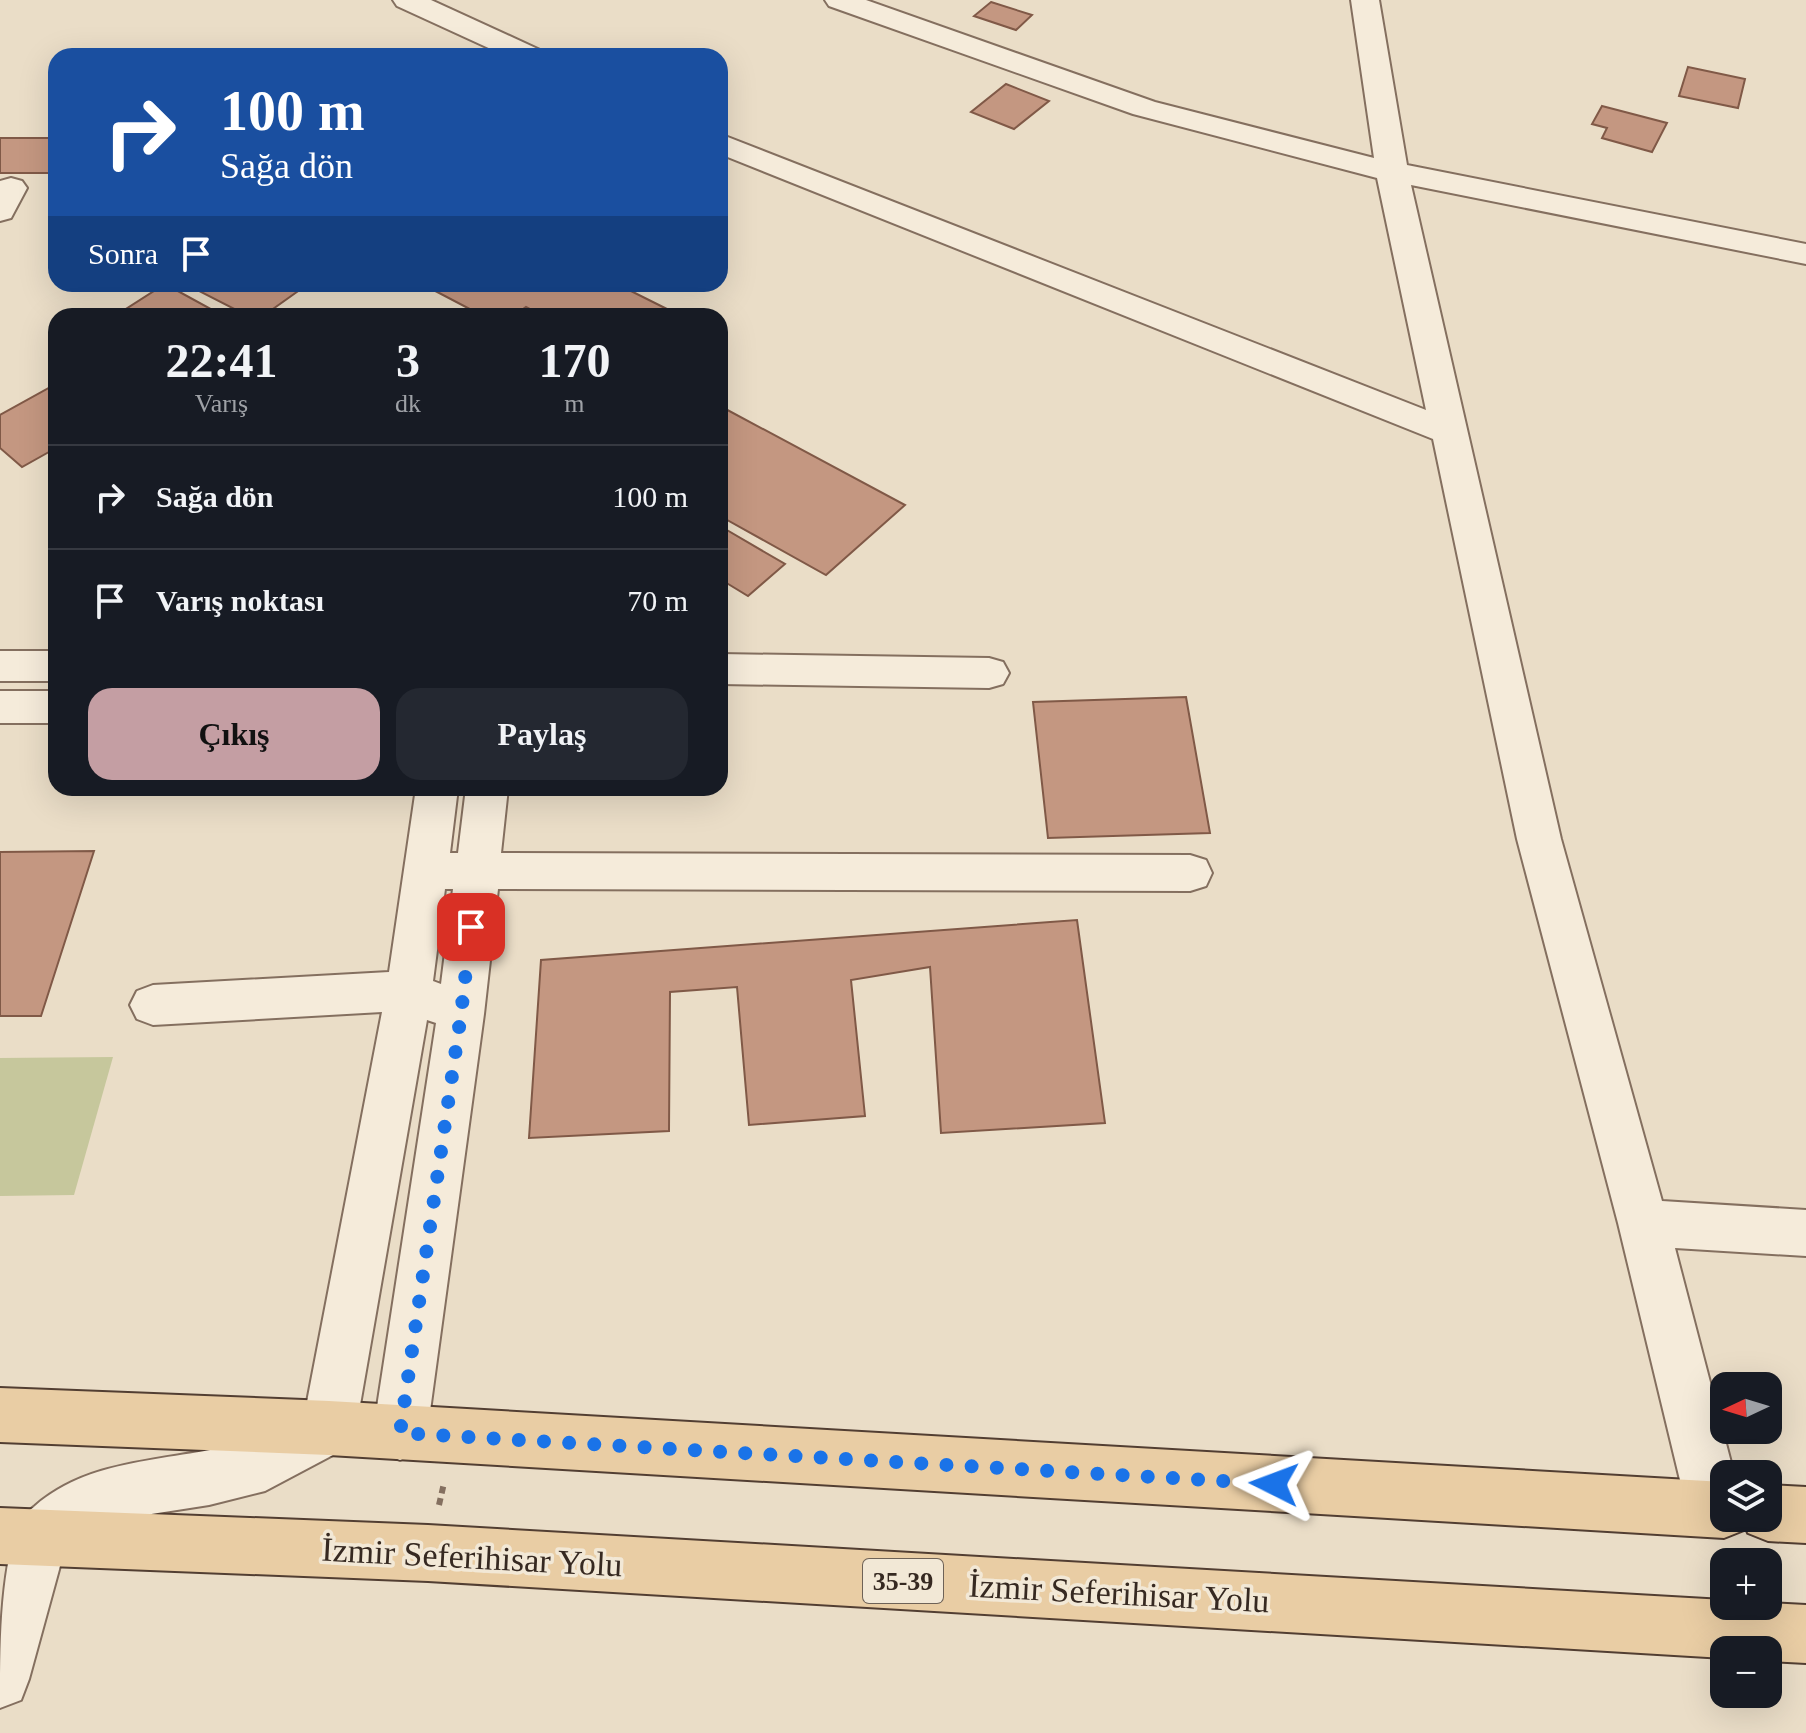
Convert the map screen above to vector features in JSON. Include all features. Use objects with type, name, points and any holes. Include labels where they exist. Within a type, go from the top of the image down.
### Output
[{"type":"main road","points":[[0,1415],[329,1428],[1710,1509]]},
{"type":"main road","points":[[1782,1513],[1806,1515]]},
{"type":"main road","name":"İzmir Seferihisar Yolu","points":[[20,1537],[428,1553],[1806,1634]]},
{"type":"street","points":[[407,0],[512,48]]},
{"type":"street","points":[[839,0],[1144,108],[1392,172],[1806,254]]},
{"type":"street","points":[[1365,0],[1392,172],[1539,839],[1643,1223],[1720,1460]]},
{"type":"street","points":[[728,146],[1449,432]]},
{"type":"street","points":[[0,666],[48,666]]},
{"type":"street","points":[[728,669],[989,673]]},
{"type":"street","points":[[0,707],[48,707]]},
{"type":"street","points":[[0,1679],[20,1537],[73,1509],[145,1487],[209,1478],[265,1464],[329,1428],[409,991],[436,796]]},
{"type":"street","points":[[400,1433],[461,1014],[486,796]]},
{"type":"street","points":[[428,871],[1190,873]]},
{"type":"street","points":[[153,1005],[409,991],[461,1014]]},
{"type":"street","points":[[1643,1223],[1806,1233]]},
{"type":"path","points":[[428,1553],[454,1437]]},
{"type":"green space","points":[[113,1057],[74,1195],[0,1196],[0,1058]]},
{"type":"building","points":[[991,2],[1032,15],[1016,30],[974,16]]},
{"type":"building","points":[[1688,67],[1745,79],[1738,108],[1679,96]]},
{"type":"building","points":[[1006,84],[1049,101],[1014,129],[971,112]]},
{"type":"building","points":[[1602,106],[1667,123],[1652,152],[1602,138],[1607,128],[1592,124]]},
{"type":"building","points":[[0,138],[48,138],[48,173],[0,173]]},
{"type":"building","points":[[152,292],[180,292],[209,308],[128,308]]},
{"type":"building","points":[[201,292],[297,292],[274,308],[232,308]]},
{"type":"building","points":[[437,292],[633,292],[665,308],[526,307],[468,308]]},
{"type":"building","points":[[48,388],[48,452],[22,467],[0,448],[0,415]]},
{"type":"building","points":[[728,410],[905,505],[826,575],[728,520]]},
{"type":"building","points":[[728,531],[785,564],[748,596],[728,584]]},
{"type":"building","points":[[1186,697],[1210,833],[1048,838],[1033,702]]},
{"type":"building","points":[[94,851],[41,1016],[0,1016],[0,852]]},
{"type":"building","points":[[1077,920],[1105,1123],[941,1133],[930,967],[851,980],[865,1116],[749,1125],[737,987],[670,992],[669,1131],[529,1138],[541,960]]},
{"type":"route","points":[[471,927],[400,1433],[1274,1484]]}]
